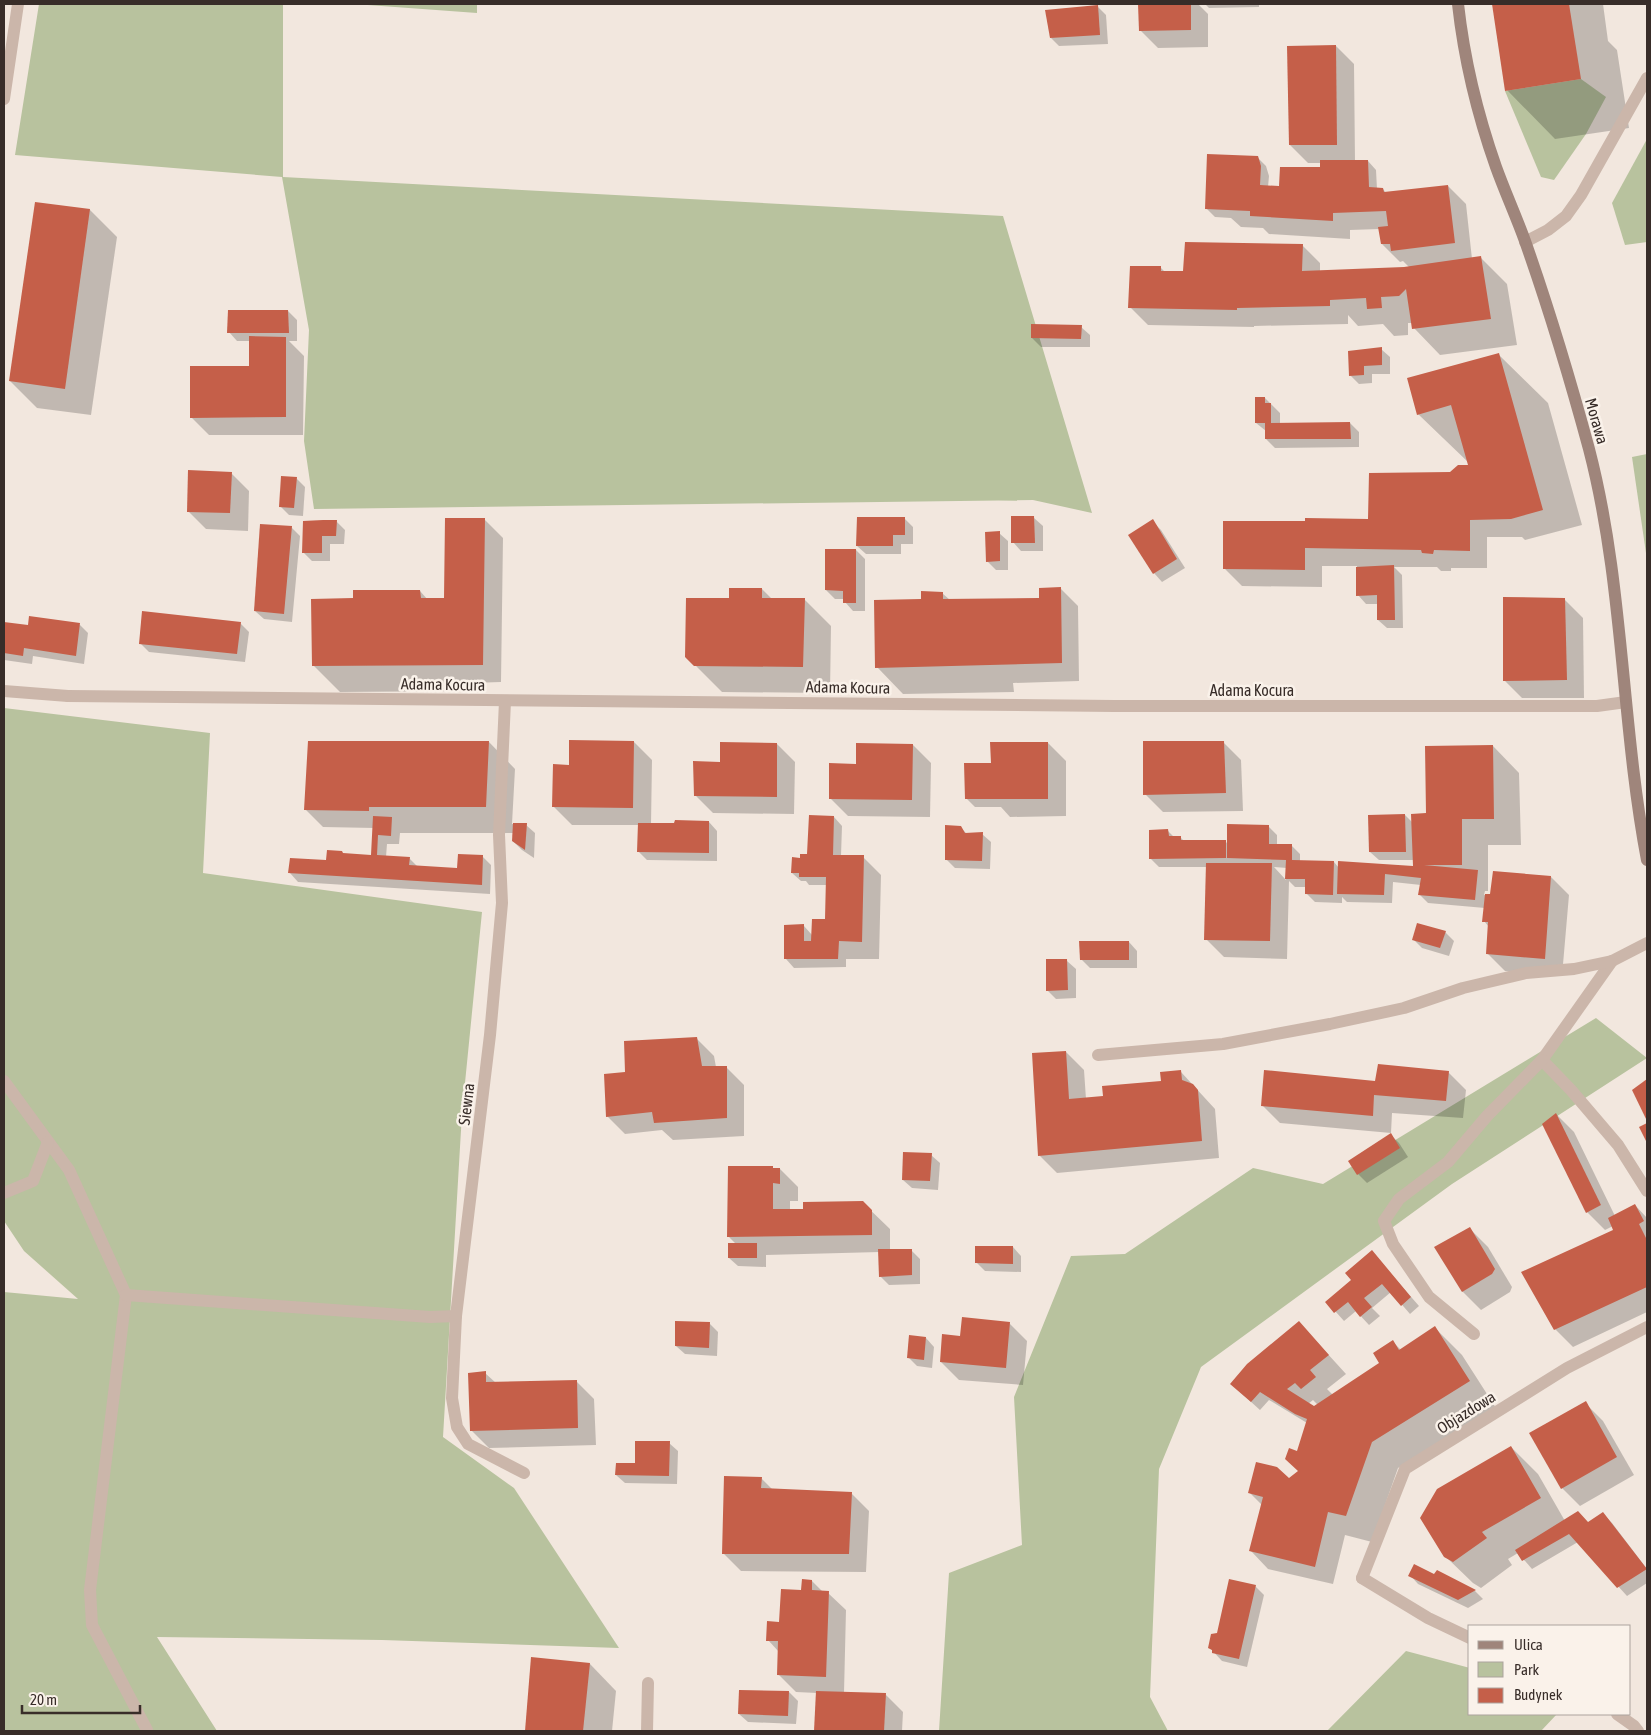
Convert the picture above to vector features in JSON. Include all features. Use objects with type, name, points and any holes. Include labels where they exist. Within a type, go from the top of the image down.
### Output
[{"type":"street","points":[[4,99],[18,4]]},
{"type":"street","name":"Morawa","points":[[1458,4],[1477,103],[1495,166],[1525,242],[1562,356],[1589,449],[1602,504],[1609,549],[1638,812],[1647,860]]},
{"type":"street","points":[[1525,242],[1548,230],[1566,216],[1581,195],[1647,78]]},
{"type":"street","name":"Adama Kocura","points":[[4,691],[68,696],[1207,706],[1597,706],[1626,702]]},
{"type":"street","name":"Siewna","points":[[505,700],[499,835],[502,903],[490,1035],[456,1316],[452,1398],[457,1427],[468,1444],[524,1474]]},
{"type":"street","points":[[1098,1055],[1223,1044],[1404,1008],[1463,988],[1526,973],[1574,969],[1612,961],[1647,943]]},
{"type":"street","points":[[1474,1334],[1428,1297],[1392,1244],[1384,1221],[1399,1199],[1448,1162],[1487,1116],[1542,1060],[1612,961]]},
{"type":"street","points":[[1542,1060],[1618,1145],[1647,1191]]},
{"type":"street","points":[[4,1081],[69,1170],[126,1295],[90,1590],[92,1625],[147,1730]]},
{"type":"street","points":[[4,1193],[33,1181],[48,1142]]},
{"type":"street","points":[[126,1295],[430,1317],[456,1316]]},
{"type":"street","name":"Objazdowa","points":[[1468,1637],[1428,1618],[1362,1578],[1405,1469],[1567,1368],[1647,1327]]},
{"type":"street","points":[[647,1731],[648,1683]]},
{"type":"street","points":[[1618,1715],[1638,1731]]},
{"type":"green space","points":[[39,4],[283,4],[283,177],[1003,216],[1092,513],[1033,500],[314,509],[304,441],[309,330],[282,177],[15,155]]},
{"type":"green space","points":[[354,4],[477,4],[477,13]]},
{"type":"green space","points":[[1581,79],[1606,97],[1586,134],[1554,180],[1541,177],[1505,91]]},
{"type":"green space","points":[[1647,139],[1647,242],[1625,245],[1612,203]]},
{"type":"green space","points":[[1647,454],[1647,560],[1632,457]]},
{"type":"green space","points":[[4,708],[210,733],[203,873],[482,912],[462,1113],[443,1437],[514,1488],[619,1648],[382,1640],[157,1637],[217,1731],[4,1731],[4,1292],[78,1299],[24,1251],[4,1221]]},
{"type":"green space","points":[[1596,1018],[1647,1058],[1452,1184],[1201,1367],[1159,1469],[1150,1697],[1168,1731],[939,1731],[949,1573],[1022,1545],[1014,1397],[1071,1256],[1125,1254],[1253,1168],[1323,1184]]},
{"type":"green space","points":[[1406,1651],[1468,1667],[1468,1715],[1556,1715],[1541,1731],[1327,1731]]},
{"type":"building","points":[[1138,4],[1191,4],[1191,30],[1139,31]]},
{"type":"building","points":[[1492,4],[1569,4],[1581,79],[1505,91]]},
{"type":"building","points":[[1098,5],[1100,35],[1050,38],[1045,10]]},
{"type":"building","points":[[1336,45],[1337,145],[1289,145],[1287,46]]},
{"type":"building","points":[[1207,154],[1258,156],[1261,166],[1260,185],[1279,186],[1280,167],[1320,167],[1320,160],[1368,160],[1369,187],[1383,188],[1384,192],[1448,185],[1455,243],[1391,251],[1390,244],[1381,244],[1378,227],[1388,226],[1386,211],[1333,213],[1333,221],[1250,216],[1250,211],[1205,209]]},
{"type":"building","points":[[35,202],[90,209],[65,389],[9,381]]},
{"type":"building","points":[[1185,242],[1303,244],[1302,271],[1404,267],[1481,256],[1491,319],[1412,329],[1406,289],[1399,296],[1381,297],[1382,308],[1367,309],[1366,298],[1330,300],[1330,306],[1237,308],[1237,310],[1128,308],[1130,266],[1161,266],[1161,271],[1183,271]]},
{"type":"building","points":[[228,310],[288,310],[289,333],[227,333]]},
{"type":"building","points":[[1031,324],[1082,325],[1081,339],[1031,338]]},
{"type":"building","points":[[249,336],[286,337],[286,417],[190,418],[190,366],[249,366]]},
{"type":"building","points":[[1382,347],[1382,365],[1364,366],[1364,375],[1349,376],[1348,351]]},
{"type":"building","points":[[1499,353],[1543,510],[1511,519],[1470,520],[1470,551],[1434,550],[1433,554],[1422,553],[1421,550],[1305,548],[1305,570],[1223,569],[1223,521],[1305,521],[1305,518],[1368,519],[1369,473],[1450,472],[1458,465],[1468,465],[1451,405],[1417,415],[1407,378]]},
{"type":"building","points":[[1255,397],[1265,397],[1265,403],[1271,403],[1271,423],[1350,422],[1351,439],[1265,439],[1265,423],[1255,423]]},
{"type":"building","points":[[188,470],[232,472],[230,513],[187,512]]},
{"type":"building","points":[[281,476],[297,477],[294,508],[279,507]]},
{"type":"building","points":[[1011,516],[1034,516],[1035,543],[1011,543]]},
{"type":"building","points":[[857,517],[905,517],[905,535],[893,535],[893,546],[856,546]]},
{"type":"building","points":[[445,518],[485,518],[483,665],[312,666],[311,599],[353,598],[353,590],[420,590],[421,598],[444,598]]},
{"type":"building","points":[[1153,519],[1177,559],[1153,574],[1128,535]]},
{"type":"building","points":[[337,520],[336,536],[322,536],[322,553],[302,553],[303,521]]},
{"type":"building","points":[[260,524],[292,526],[284,614],[254,611]]},
{"type":"building","points":[[1000,531],[1000,561],[986,562],[985,532]]},
{"type":"building","points":[[825,549],[856,549],[856,603],[843,603],[843,591],[825,590]]},
{"type":"building","points":[[1394,565],[1395,620],[1377,620],[1377,595],[1356,596],[1356,567]]},
{"type":"building","points":[[1061,587],[1062,663],[875,668],[874,600],[921,599],[921,591],[943,592],[943,599],[1039,598],[1039,588]]},
{"type":"building","points":[[729,588],[762,588],[762,598],[805,598],[803,667],[694,666],[685,657],[686,598],[729,598]]},
{"type":"building","points":[[1503,597],[1565,598],[1567,680],[1503,681]]},
{"type":"building","points":[[142,611],[241,622],[237,654],[139,644]]},
{"type":"building","points":[[29,616],[80,623],[76,656],[24,648],[23,656],[4,653],[4,622],[28,625]]},
{"type":"building","points":[[569,740],[634,741],[633,808],[552,807],[553,764],[569,765]]},
{"type":"building","points":[[308,741],[489,741],[486,807],[369,807],[369,811],[304,810]]},
{"type":"building","points":[[1143,741],[1224,741],[1226,793],[1143,795]]},
{"type":"building","points":[[720,742],[777,743],[777,797],[694,796],[693,761],[720,762]]},
{"type":"building","points":[[990,742],[1048,742],[1048,799],[965,799],[964,763],[991,763]]},
{"type":"building","points":[[856,743],[913,744],[912,800],[829,799],[829,763],[856,764]]},
{"type":"building","points":[[1493,745],[1494,819],[1462,819],[1462,865],[1424,865],[1478,870],[1475,900],[1418,895],[1421,878],[1385,874],[1384,895],[1337,894],[1338,861],[1413,866],[1411,814],[1426,813],[1425,746]]},
{"type":"building","points":[[1405,814],[1406,852],[1369,852],[1368,815]]},
{"type":"building","points":[[809,815],[834,816],[833,855],[864,855],[862,942],[839,941],[838,959],[784,959],[784,925],[804,924],[804,941],[811,941],[812,919],[825,919],[826,877],[799,877],[799,873],[791,873],[792,857],[800,858],[800,854],[807,854]]},
{"type":"building","points":[[373,816],[392,817],[391,836],[378,835],[377,855],[410,857],[409,865],[457,868],[458,854],[483,855],[482,885],[288,873],[290,858],[326,860],[327,850],[371,855]]},
{"type":"building","points":[[675,820],[709,821],[709,853],[637,852],[638,823],[674,823]]},
{"type":"building","points":[[513,823],[527,823],[525,850],[512,841]]},
{"type":"building","points":[[1227,824],[1269,825],[1269,844],[1292,844],[1292,860],[1334,861],[1333,895],[1305,894],[1305,879],[1285,879],[1286,860],[1227,858]]},
{"type":"building","points":[[945,825],[961,826],[965,833],[983,832],[982,861],[945,860]]},
{"type":"building","points":[[1168,829],[1169,836],[1181,836],[1181,840],[1226,840],[1226,858],[1149,859],[1149,830]]},
{"type":"building","points":[[1206,863],[1272,863],[1270,941],[1204,940]]},
{"type":"building","points":[[1493,871],[1551,876],[1545,959],[1486,954],[1488,922],[1482,922],[1485,894],[1490,894]]},
{"type":"building","points":[[1417,923],[1446,931],[1440,948],[1412,940]]},
{"type":"building","points":[[1079,941],[1129,941],[1129,960],[1080,960]]},
{"type":"building","points":[[1046,959],[1067,959],[1068,990],[1046,991]]},
{"type":"building","points":[[697,1037],[702,1066],[727,1066],[727,1118],[654,1123],[652,1112],[606,1117],[604,1074],[625,1072],[624,1041]]},
{"type":"building","points":[[1066,1051],[1069,1099],[1103,1096],[1102,1086],[1161,1081],[1160,1072],[1181,1070],[1182,1080],[1193,1084],[1198,1090],[1202,1141],[1038,1156],[1032,1053]]},
{"type":"building","points":[[1378,1064],[1449,1071],[1446,1101],[1374,1095],[1373,1116],[1261,1106],[1264,1070],[1375,1081]]},
{"type":"building","points":[[1647,1079],[1647,1121],[1632,1090]]},
{"type":"building","points":[[1556,1113],[1601,1205],[1586,1213],[1542,1124]]},
{"type":"building","points":[[1647,1123],[1647,1143],[1639,1127]]},
{"type":"building","points":[[1391,1133],[1400,1148],[1357,1175],[1348,1161]]},
{"type":"building","points":[[903,1152],[932,1153],[930,1181],[902,1180]]},
{"type":"building","points":[[728,1166],[773,1166],[773,1168],[780,1168],[780,1184],[773,1183],[773,1209],[803,1209],[803,1202],[863,1201],[872,1210],[872,1235],[727,1237]]},
{"type":"building","points":[[1635,1204],[1644,1221],[1639,1224],[1647,1240],[1647,1287],[1554,1330],[1521,1272],[1613,1230],[1608,1218]]},
{"type":"building","points":[[1470,1227],[1495,1269],[1492,1274],[1462,1292],[1434,1247]]},
{"type":"building","points":[[728,1243],[757,1243],[757,1258],[728,1258]]},
{"type":"building","points":[[975,1246],[1013,1246],[1013,1264],[975,1263]]},
{"type":"building","points":[[878,1249],[912,1249],[912,1275],[879,1277]]},
{"type":"building","points":[[1372,1250],[1411,1297],[1401,1306],[1382,1284],[1364,1298],[1372,1307],[1360,1317],[1348,1302],[1334,1313],[1325,1302],[1351,1280],[1345,1273]]},
{"type":"building","points":[[962,1317],[1010,1322],[1006,1368],[940,1362],[942,1334],[960,1336]]},
{"type":"building","points":[[675,1321],[710,1322],[709,1348],[675,1346]]},
{"type":"building","points":[[1299,1321],[1329,1355],[1310,1370],[1316,1377],[1301,1389],[1295,1383],[1287,1389],[1314,1406],[1379,1363],[1373,1353],[1393,1340],[1399,1350],[1435,1326],[1470,1381],[1372,1442],[1346,1516],[1328,1512],[1315,1567],[1249,1551],[1263,1497],[1248,1493],[1256,1462],[1277,1467],[1289,1478],[1298,1471],[1285,1459],[1289,1448],[1297,1451],[1307,1419],[1295,1414],[1260,1392],[1251,1402],[1230,1384],[1247,1364]]},
{"type":"building","points":[[909,1335],[926,1337],[924,1360],[907,1358]]},
{"type":"building","points":[[486,1371],[486,1382],[577,1380],[578,1428],[470,1431],[468,1373]]},
{"type":"building","points":[[1586,1401],[1617,1457],[1561,1489],[1529,1433]]},
{"type":"building","points":[[635,1441],[670,1441],[669,1476],[615,1475],[616,1463],[635,1463]]},
{"type":"building","points":[[1511,1446],[1541,1498],[1482,1532],[1487,1538],[1453,1562],[1444,1557],[1420,1518],[1437,1489]]},
{"type":"building","points":[[724,1476],[762,1477],[761,1488],[852,1492],[849,1554],[722,1554]]},
{"type":"building","points":[[1578,1511],[1588,1522],[1603,1512],[1647,1569],[1617,1588],[1569,1534],[1522,1561],[1515,1550]]},
{"type":"building","points":[[1414,1564],[1434,1574],[1437,1570],[1476,1590],[1458,1600],[1408,1576]]},
{"type":"building","points":[[802,1579],[812,1580],[812,1590],[829,1591],[826,1677],[777,1675],[778,1641],[766,1641],[767,1621],[779,1622],[781,1589],[801,1590]]},
{"type":"building","points":[[1229,1579],[1256,1585],[1239,1659],[1212,1653],[1212,1650],[1208,1648],[1211,1634],[1217,1633]]},
{"type":"building","points":[[531,1657],[590,1663],[583,1731],[525,1731]]},
{"type":"building","points":[[739,1690],[789,1691],[788,1716],[738,1714]]},
{"type":"building","points":[[816,1691],[886,1693],[884,1731],[814,1731]]}]
